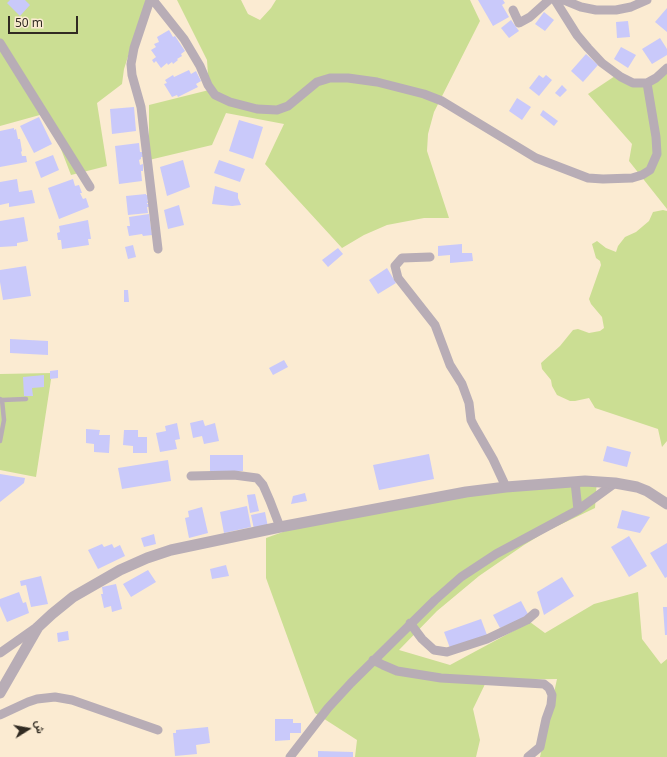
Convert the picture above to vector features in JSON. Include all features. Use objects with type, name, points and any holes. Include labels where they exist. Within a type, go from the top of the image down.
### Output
[{"type":"street","points":[[151,0],[184,39],[200,66],[208,85],[215,95],[230,102],[257,109],[277,110],[288,106],[317,82],[330,78],[348,78],[377,82],[442,100],[536,158],[588,178],[632,178],[642,175],[650,170],[657,154],[656,137],[647,83]]},
{"type":"street","points":[[151,0],[134,48],[131,64],[132,75],[141,107],[158,249]]},
{"type":"street","points":[[513,10],[519,23],[530,17],[549,0]]},
{"type":"street","points":[[555,0],[577,36],[602,63],[621,77],[633,82],[647,83],[656,78],[667,68]]},
{"type":"street","points":[[564,0],[581,7],[596,10],[616,10],[631,7],[647,0]]},
{"type":"street","points":[[0,43],[90,187]]},
{"type":"street","points":[[430,258],[402,258],[395,266],[398,278],[435,325],[450,365],[464,389],[474,426],[493,459],[506,487]]},
{"type":"street","points":[[191,476],[234,475],[257,478],[270,501],[280,527]]},
{"type":"street","points":[[575,482],[578,510]]},
{"type":"street","points":[[0,653],[38,627],[73,597],[114,574],[147,558],[171,550],[280,527],[466,492],[506,487],[575,482],[615,483],[637,487],[647,491],[667,504]]},
{"type":"street","points":[[290,757],[328,708],[373,660],[435,600],[467,574],[496,554],[578,510],[615,483]]},
{"type":"street","points":[[410,624],[422,640],[434,650],[447,652],[487,639],[527,620],[535,613]]},
{"type":"street","points":[[0,693],[38,627]]},
{"type":"street","points":[[373,660],[396,671],[441,678],[544,684],[549,688],[552,695],[551,705],[546,719],[540,747],[528,757]]},
{"type":"street","points":[[0,715],[37,699],[55,697],[72,700],[158,730]]},
{"type":"lane","points":[[0,441],[4,420],[1,399],[26,399]]},
{"type":"green space","points":[[0,0],[146,0],[124,69],[122,84],[97,103],[107,166],[71,175],[47,113],[0,126]]},
{"type":"green space","points":[[177,0],[241,0],[248,14],[260,20],[276,0],[470,0],[480,21],[434,112],[428,134],[427,151],[449,218],[424,218],[387,225],[364,235],[342,248],[265,164],[284,124],[226,113],[212,145],[149,160],[149,105],[209,90],[207,60]]},
{"type":"green space","points":[[667,69],[667,209],[629,161],[632,144],[588,94],[615,76],[649,85],[660,80]]},
{"type":"green space","points":[[663,210],[667,211],[667,441],[662,447],[658,429],[595,408],[589,398],[570,401],[557,395],[552,386],[551,380],[542,369],[541,363],[560,346],[573,330],[578,329],[589,333],[600,331],[604,328],[602,317],[591,304],[589,299],[601,265],[600,261],[596,258],[592,244],[597,241],[606,248],[616,252],[618,246],[625,237],[636,232],[649,221],[653,212]]},
{"type":"green space","points":[[52,373],[36,477],[0,470],[0,374]]},
{"type":"green space","points":[[597,479],[595,508],[547,531],[479,576],[437,611],[399,650],[450,665],[530,622],[545,633],[594,604],[638,592],[642,639],[661,664],[667,659],[667,757],[540,757],[557,679],[487,680],[473,709],[480,740],[476,757],[355,757],[357,740],[315,713],[266,578],[266,538],[322,518],[517,488]]},
{"type":"building","points":[[10,0],[25,0],[30,5],[20,16],[7,3]]},
{"type":"building","points":[[478,0],[503,0],[505,3],[502,5],[509,17],[493,26]]},
{"type":"building","points":[[667,8],[667,32],[655,22]]},
{"type":"building","points":[[544,12],[554,20],[545,31],[535,24]]},
{"type":"building","points":[[511,20],[519,31],[509,38],[501,28]]},
{"type":"building","points":[[628,21],[630,37],[617,38],[616,22]]},
{"type":"building","points":[[169,30],[185,51],[173,64],[172,62],[168,65],[167,63],[161,68],[156,61],[154,63],[152,60],[156,57],[151,50],[156,47],[154,44],[159,42],[157,37]]},
{"type":"building","points":[[660,38],[667,49],[667,55],[652,64],[642,49]]},
{"type":"building","points":[[621,47],[636,55],[628,68],[614,59]]},
{"type":"building","points":[[586,54],[598,65],[583,82],[571,71]]},
{"type":"building","points":[[189,70],[191,74],[196,71],[201,81],[196,84],[198,87],[178,97],[177,95],[172,97],[164,84],[167,83],[165,80],[173,75],[174,77]]},
{"type":"building","points":[[539,75],[543,78],[546,75],[552,80],[539,96],[529,88]]},
{"type":"building","points":[[562,85],[567,90],[560,97],[555,93]]},
{"type":"building","points":[[517,98],[531,107],[522,120],[509,111]]},
{"type":"building","points":[[134,107],[136,131],[112,134],[110,109]]},
{"type":"building","points":[[543,110],[558,121],[554,126],[540,115]]},
{"type":"building","points":[[39,117],[52,144],[34,153],[20,126]]},
{"type":"building","points":[[239,120],[263,127],[253,159],[229,151]]},
{"type":"building","points":[[14,128],[14,130],[16,129],[18,139],[20,139],[22,156],[26,156],[27,162],[0,167],[0,131]]},
{"type":"building","points":[[139,143],[140,152],[142,152],[143,157],[139,160],[140,165],[143,164],[143,171],[141,171],[142,181],[119,184],[115,146]]},
{"type":"building","points":[[53,155],[59,170],[41,178],[35,162]]},
{"type":"building","points":[[183,160],[190,187],[167,196],[160,167]]},
{"type":"building","points":[[219,160],[245,169],[240,182],[214,173]]},
{"type":"building","points":[[17,179],[19,192],[32,190],[35,203],[9,207],[9,203],[0,205],[0,182]]},
{"type":"building","points":[[73,179],[75,186],[79,185],[82,193],[80,193],[83,199],[86,198],[89,207],[59,219],[48,188]]},
{"type":"building","points":[[215,186],[238,193],[238,198],[241,205],[232,206],[212,204]]},
{"type":"building","points":[[149,195],[149,199],[147,200],[149,203],[147,203],[149,204],[149,207],[147,207],[148,213],[128,215],[126,196]]},
{"type":"building","points":[[179,205],[184,225],[168,229],[164,210]]},
{"type":"building","points":[[149,214],[152,235],[143,236],[142,234],[129,236],[127,226],[130,226],[129,217]]},
{"type":"building","points":[[24,217],[28,241],[17,243],[17,246],[0,247],[0,221]]},
{"type":"building","points":[[88,220],[91,239],[88,239],[89,245],[62,249],[61,240],[58,240],[57,233],[60,232],[59,226]]},
{"type":"building","points":[[462,244],[462,253],[472,253],[473,261],[450,263],[450,255],[438,256],[438,246]]},
{"type":"building","points":[[133,245],[136,257],[128,259],[125,247]]},
{"type":"building","points":[[338,248],[343,254],[328,267],[322,260]]},
{"type":"building","points":[[26,266],[31,296],[3,300],[0,270]]},
{"type":"building","points":[[387,268],[396,283],[378,294],[369,280]]},
{"type":"building","points":[[124,290],[128,290],[129,302],[124,302]]},
{"type":"building","points":[[10,339],[48,341],[48,355],[10,353]]},
{"type":"building","points":[[284,360],[288,367],[273,375],[269,368]]},
{"type":"building","points":[[58,370],[58,378],[50,379],[50,371]]},
{"type":"building","points":[[44,375],[44,387],[32,388],[33,396],[24,396],[23,377]]},
{"type":"building","points":[[203,420],[205,426],[215,423],[219,441],[204,444],[202,436],[193,438],[190,423]]},
{"type":"building","points":[[177,423],[180,439],[175,440],[177,449],[160,452],[156,433],[166,431],[165,426]]},
{"type":"building","points":[[86,429],[100,430],[99,435],[110,435],[109,453],[94,452],[94,444],[86,443]]},
{"type":"building","points":[[124,430],[138,430],[138,437],[147,437],[147,453],[133,453],[133,446],[123,445]]},
{"type":"building","points":[[607,446],[631,452],[627,467],[603,461]]},
{"type":"building","points":[[429,454],[434,479],[379,490],[373,465]]},
{"type":"building","points":[[210,455],[243,455],[243,471],[210,471]]},
{"type":"building","points":[[168,460],[171,481],[122,489],[118,468]]},
{"type":"building","points":[[0,474],[25,478],[24,483],[0,502]]},
{"type":"building","points":[[305,493],[307,501],[291,504],[293,496]]},
{"type":"building","points":[[255,494],[259,511],[250,513],[247,495]]},
{"type":"building","points":[[247,506],[251,527],[224,533],[220,512]]},
{"type":"building","points":[[202,507],[208,533],[189,538],[185,518],[189,517],[188,511]]},
{"type":"building","points":[[622,510],[650,517],[640,533],[617,528]]},
{"type":"building","points":[[265,512],[268,527],[254,529],[251,515]]},
{"type":"building","points":[[154,534],[156,544],[144,547],[141,538]]},
{"type":"building","points":[[629,536],[647,566],[629,577],[611,547]]},
{"type":"building","points":[[667,543],[667,577],[665,578],[650,553]]},
{"type":"building","points":[[102,544],[104,547],[112,544],[114,548],[120,545],[125,556],[98,569],[88,550]]},
{"type":"building","points":[[226,565],[229,576],[212,579],[210,569]]},
{"type":"building","points":[[148,570],[156,582],[131,597],[123,584]]},
{"type":"building","points":[[41,576],[48,604],[31,607],[26,585],[21,586],[20,581]]},
{"type":"building","points":[[562,577],[574,596],[544,615],[537,592]]},
{"type":"building","points":[[116,584],[122,609],[112,612],[111,606],[104,608],[101,594],[103,594],[102,587]]},
{"type":"building","points":[[19,592],[23,603],[26,602],[29,613],[7,622],[0,606],[0,599]]},
{"type":"building","points":[[521,601],[529,616],[500,628],[493,615]]},
{"type":"building","points":[[663,607],[667,607],[667,635],[665,635]]},
{"type":"building","points":[[481,619],[487,635],[450,648],[444,632]]},
{"type":"building","points":[[68,631],[69,640],[58,642],[57,633]]},
{"type":"building","points":[[275,719],[293,719],[293,723],[301,723],[301,733],[290,733],[290,740],[275,741]]},
{"type":"building","points":[[208,727],[210,743],[196,745],[197,754],[175,756],[173,733],[176,733],[176,730]]},
{"type":"building","points":[[318,751],[353,752],[353,757],[318,757]]}]
